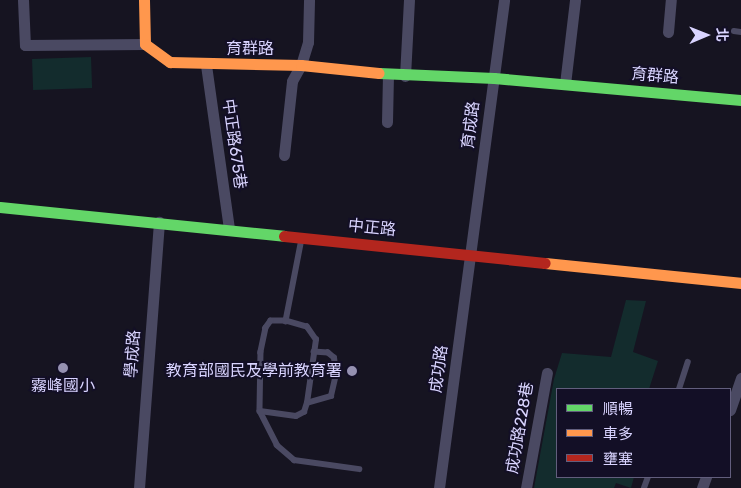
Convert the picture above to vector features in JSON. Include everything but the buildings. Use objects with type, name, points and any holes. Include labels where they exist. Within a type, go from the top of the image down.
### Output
[{"type":"street","points":[[24,0],[25,45],[145,44],[144,0]]},
{"type":"street","points":[[284,155],[292,81],[302,65],[308,42],[309,0]]},
{"type":"street","points":[[405,76],[409,0]]},
{"type":"street","name":"育成路","points":[[471,255],[504,0]]},
{"type":"street","points":[[565,84],[575,0]]},
{"type":"street","points":[[668,32],[671,0]]},
{"type":"street","name":"育群路","points":[[145,44],[170,62],[206,65],[302,65],[405,76],[494,78],[741,100]]},
{"type":"street","name":"中正路675巷","points":[[206,65],[229,229]]},
{"type":"street","points":[[387,122],[388,74]]},
{"type":"street","name":"中正路","points":[[0,208],[229,229],[741,283]]},
{"type":"street","name":"學成路","points":[[139,488],[159,222]]},
{"type":"street","name":"成功路","points":[[439,488],[471,255]]},
{"type":"street","name":"成功路228巷","points":[[526,488],[547,373]]},
{"type":"street","points":[[731,407],[741,378]]},
{"type":"lane","points":[[286,321],[303,237]]},
{"type":"lane","points":[[260,411],[296,416],[304,412],[316,340],[307,327],[286,321],[271,321],[266,328],[261,352],[260,411],[277,445],[294,460],[359,469]]},
{"type":"lane","points":[[307,403],[331,396],[336,374],[334,358],[328,353],[314,352]]},
{"type":"lane","points":[[679,388],[688,362]]},
{"type":"green space","points":[[91,57],[92,88],[33,90],[32,59]]},
{"type":"green space","points":[[626,300],[646,301],[633,352],[658,361],[649,388],[556,388],[556,478],[634,478],[631,488],[616,483],[614,488],[534,488],[554,379],[562,353],[611,357]]},
{"type":"traffic: fast","points":[[379,73],[494,78],[741,100]]},
{"type":"traffic: fast","points":[[0,207],[284,236]]},
{"type":"traffic: slow","points":[[144,0],[145,44],[170,62],[301,65],[379,73]]},
{"type":"traffic: slow","points":[[545,263],[741,283]]},
{"type":"traffic: jam","points":[[284,236],[545,263]]},
{"type":"place","name":"霧峰國小","points":[[63,368]]},
{"type":"place","name":"教育部國民及學前教育署","points":[[352,371]]}]
